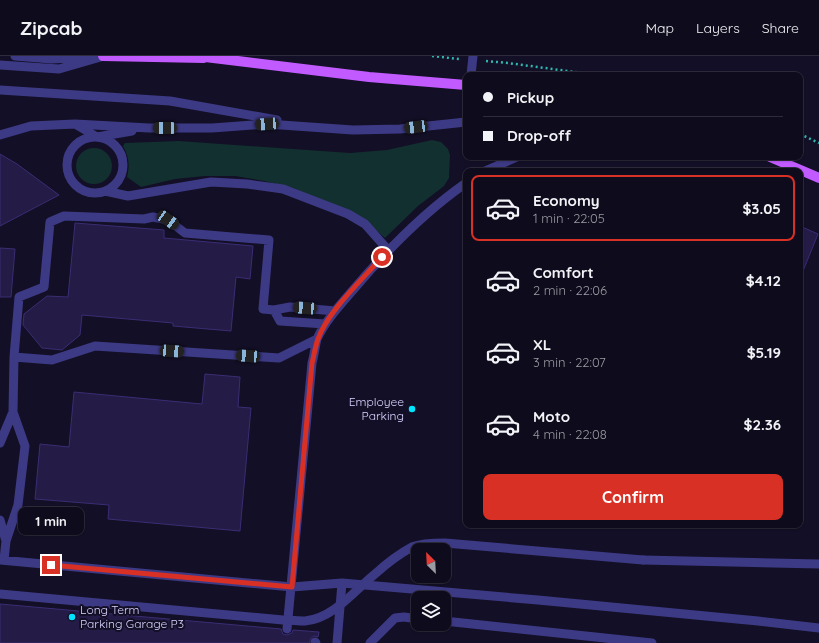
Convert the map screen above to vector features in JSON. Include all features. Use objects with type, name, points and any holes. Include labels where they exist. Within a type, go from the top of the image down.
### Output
[{"type":"main road","points":[[103,56],[202,57],[369,77],[463,85]]},
{"type":"main road","points":[[777,160],[796,168]]},
{"type":"main road","points":[[803,171],[819,178]]},
{"type":"lane","points":[[15,56],[52,59],[103,56]]},
{"type":"lane","points":[[0,65],[58,69],[103,56]]},
{"type":"lane","points":[[471,72],[473,58]]},
{"type":"lane","points":[[0,90],[170,100],[324,128]]},
{"type":"lane","points":[[0,135],[31,126],[75,124],[149,128],[212,128],[267,124],[353,130],[400,129],[463,122]]},
{"type":"lane","points":[[75,124],[114,143],[120,150],[123,159],[121,176],[116,184],[105,191]]},
{"type":"lane","points":[[149,128],[88,137],[80,140],[73,146],[68,154],[66,162],[70,179],[83,191],[92,193],[105,191],[128,196],[211,182],[246,184],[283,189],[348,214],[365,224],[388,250]]},
{"type":"lane","points":[[492,168],[510,160]]},
{"type":"lane","points":[[288,629],[312,363],[318,339],[325,324],[335,311],[388,250],[444,198],[463,185]]},
{"type":"lane","points":[[335,311],[290,307],[274,310],[263,309],[270,240],[185,233],[168,220],[153,217],[144,219],[64,216],[50,222],[44,287],[19,297],[14,357],[13,412],[25,446],[18,505],[6,541],[2,560],[292,587],[342,583],[538,600],[819,628]]},
{"type":"lane","points":[[274,310],[280,320],[325,324]]},
{"type":"lane","points":[[14,357],[52,360],[95,346],[279,358],[318,339]]},
{"type":"lane","points":[[0,443],[13,412]]},
{"type":"lane","points":[[0,520],[6,541]]},
{"type":"lane","points":[[0,594],[305,621],[320,617],[346,602],[374,574],[396,557],[413,547],[433,543],[643,560],[819,564]]},
{"type":"lane","points":[[337,643],[342,583]]},
{"type":"lane","points":[[370,643],[395,618],[411,618]]},
{"type":"lane","points":[[451,622],[602,640],[652,643]]},
{"type":"path","points":[[432,56],[473,58],[575,72]]},
{"type":"path","points":[[803,135],[819,143]]},
{"type":"green space","points":[[432,140],[441,142],[448,149],[450,155],[449,178],[444,186],[418,206],[385,238],[362,218],[293,188],[264,181],[235,176],[205,176],[175,179],[141,187],[127,177],[128,161],[127,154],[123,146],[125,143],[179,141],[350,153],[387,150]]},
{"type":"green space","points":[[94,148],[107,153],[112,166],[107,179],[94,184],[81,179],[76,166],[81,153]]},
{"type":"building","points":[[0,154],[17,164],[59,195],[0,226]]},
{"type":"building","points":[[75,223],[164,230],[164,238],[253,246],[250,279],[236,277],[231,331],[173,326],[173,323],[82,315],[80,335],[62,350],[42,348],[23,325],[24,314],[47,296],[68,297]]},
{"type":"building","points":[[803,227],[818,234],[803,271]]},
{"type":"building","points":[[0,248],[15,249],[11,297],[0,297]]},
{"type":"building","points":[[205,374],[240,377],[238,407],[251,408],[240,531],[108,519],[109,505],[35,499],[40,444],[69,447],[74,392],[202,404]]},
{"type":"building","name":"Long Term Parking Garage P3","points":[[0,604],[281,629],[283,634],[287,635],[292,633],[293,630],[319,632],[318,637],[314,636],[311,638],[309,643],[0,643]]},
{"type":"place","name":"Employee Parking","points":[[412,409]]},
{"type":"place","name":"Long Term Parking Garage P3","points":[[72,617]]},
{"type":"route","points":[[51,565],[292,587],[312,363],[318,339],[325,324],[336,309],[382,257]]}]
